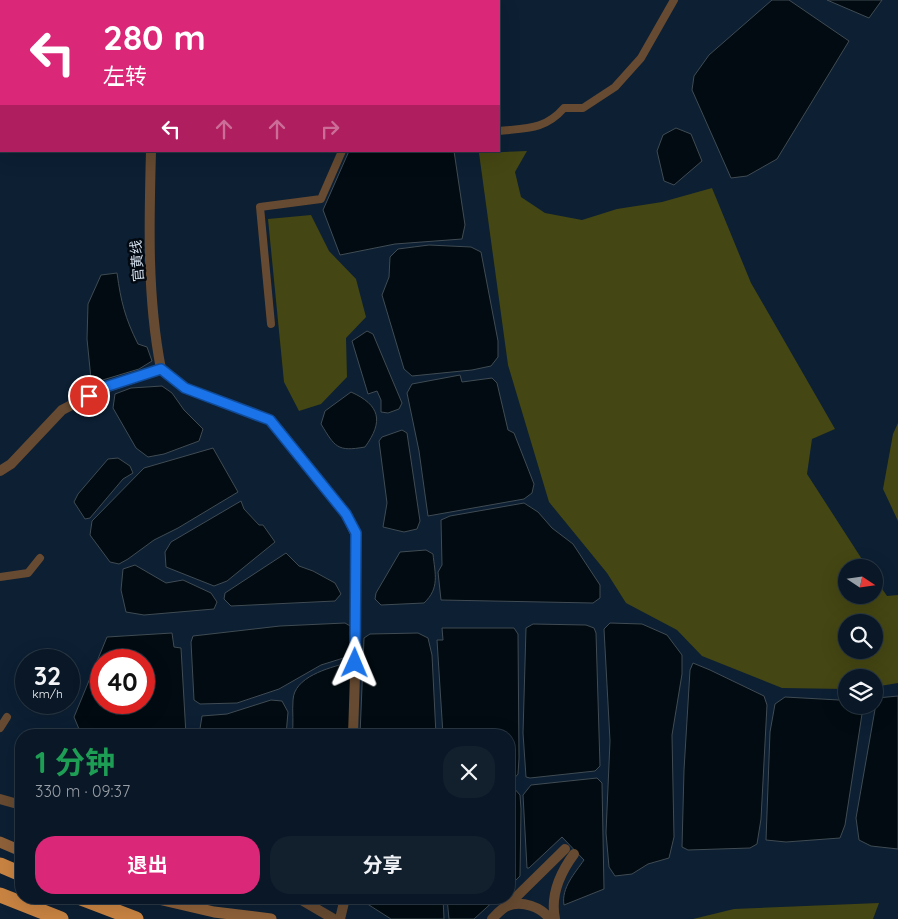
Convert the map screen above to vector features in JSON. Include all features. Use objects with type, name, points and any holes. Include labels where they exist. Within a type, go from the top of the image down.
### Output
[{"type":"highway","points":[[0,865],[15,871]]},
{"type":"highway","points":[[0,895],[15,901]]},
{"type":"highway","points":[[23,904],[61,919]]},
{"type":"highway","points":[[97,904],[136,919]]},
{"type":"main road","points":[[0,842],[15,848]]},
{"type":"main road","points":[[180,904],[214,912],[271,919]]},
{"type":"street","points":[[500,131],[533,128],[554,119],[564,108],[583,108],[615,87],[641,58],[674,0]]},
{"type":"street","name":"官黄线","points":[[151,152],[148,232],[155,341],[161,369]]},
{"type":"street","points":[[271,324],[260,207],[321,199],[342,152]]},
{"type":"street","points":[[0,471],[11,464],[62,410],[102,388],[161,369],[185,388],[270,420],[346,514],[356,533],[356,645],[353,729]]},
{"type":"street","points":[[0,577],[28,573],[40,558]]},
{"type":"street","points":[[0,728],[7,717]]},
{"type":"street","points":[[0,799],[15,804]]},
{"type":"street","points":[[515,899],[570,852],[556,886],[553,906],[555,919]]},
{"type":"street","points":[[308,904],[334,919]]},
{"type":"street","points":[[340,919],[344,904]]},
{"type":"street","points":[[492,919],[509,904]]},
{"type":"street","points":[[507,906],[525,905],[535,907],[550,919]]},
{"type":"shaded area","points":[[772,0],[789,0],[849,41],[777,159],[747,176],[731,178],[692,90],[694,76],[709,55]]},
{"type":"shaded area","points":[[827,0],[882,0],[869,18]]},
{"type":"shaded area","points":[[676,128],[691,134],[702,161],[674,185],[664,181],[657,151],[663,135]]},
{"type":"shaded area","points":[[527,151],[515,172],[521,197],[545,213],[582,220],[617,209],[662,202],[712,188],[751,283],[835,429],[812,439],[807,474],[862,559],[838,559],[838,604],[883,604],[883,590],[887,596],[898,595],[898,683],[883,686],[883,669],[838,669],[838,689],[782,688],[702,656],[677,630],[626,603],[607,573],[549,502],[508,365],[479,153]]},
{"type":"shaded area","points":[[349,152],[454,152],[465,225],[462,239],[395,244],[340,255],[323,210]]},
{"type":"shaded area","points":[[311,215],[329,251],[356,279],[366,317],[346,338],[347,377],[321,404],[299,411],[284,382],[268,219]]},
{"type":"shaded area","points":[[429,245],[471,247],[481,252],[498,341],[498,357],[491,366],[472,370],[412,376],[404,369],[382,295],[389,277],[390,257],[398,249]]},
{"type":"shaded area","points":[[117,273],[122,301],[130,326],[138,344],[147,347],[152,361],[139,369],[96,382],[91,379],[87,339],[88,304],[101,275]]},
{"type":"shaded area","points":[[367,331],[373,334],[402,403],[399,409],[388,413],[381,412],[381,400],[377,391],[368,394],[352,341]]},
{"type":"shaded area","points":[[460,375],[462,382],[492,378],[497,383],[508,430],[514,433],[534,484],[532,493],[524,499],[428,516],[419,451],[407,393],[412,384]]},
{"type":"shaded area","points":[[162,386],[172,393],[184,410],[203,429],[199,441],[164,454],[148,457],[136,448],[113,408],[115,394],[131,388]]},
{"type":"shaded area","points":[[351,392],[368,402],[373,408],[377,422],[371,438],[365,447],[348,449],[334,443],[321,424],[325,411]]},
{"type":"shaded area","points":[[898,423],[898,521],[883,489],[893,434]]},
{"type":"shaded area","points":[[402,430],[407,433],[420,521],[417,529],[404,532],[383,527],[387,503],[379,441],[382,437]]},
{"type":"shaded area","points":[[213,448],[238,492],[154,540],[119,564],[110,562],[90,535],[92,521],[144,468]]},
{"type":"shaded area","points":[[118,458],[130,466],[133,473],[123,479],[90,518],[85,519],[74,502],[78,494],[108,459]]},
{"type":"shaded area","points":[[241,501],[244,509],[259,525],[263,525],[275,542],[227,581],[214,586],[166,567],[165,552],[171,542]]},
{"type":"shaded area","points":[[524,503],[538,512],[552,528],[573,544],[600,585],[600,598],[593,603],[441,600],[438,572],[442,565],[441,520],[450,516]]},
{"type":"shaded area","points":[[426,550],[433,554],[435,574],[434,586],[429,597],[424,603],[381,605],[375,599],[376,593],[400,552]]},
{"type":"shaded area","points":[[286,553],[299,566],[335,583],[341,594],[335,601],[231,606],[224,599],[225,593]]},
{"type":"shaded area","points":[[135,565],[166,583],[183,580],[211,593],[217,602],[214,609],[144,615],[126,612],[121,590],[123,569]]},
{"type":"shaded area","points":[[345,623],[352,627],[353,652],[350,656],[321,665],[279,689],[237,703],[200,704],[194,700],[191,642],[193,636],[280,626]]},
{"type":"shaded area","points":[[610,623],[642,624],[667,635],[682,655],[682,674],[672,735],[674,837],[669,858],[648,864],[632,874],[615,876],[609,867],[606,833],[610,741],[604,629]]},
{"type":"shaded area","points":[[533,624],[586,625],[594,628],[596,633],[600,766],[595,771],[526,777],[523,733],[526,628]]},
{"type":"shaded area","points":[[442,628],[514,628],[518,634],[519,758],[518,774],[515,778],[515,729],[443,729],[437,640],[443,640]]},
{"type":"shaded area","points":[[172,633],[174,647],[181,648],[186,729],[79,729],[74,717],[75,714],[80,714],[80,702],[90,678],[90,714],[155,714],[155,649],[102,649],[107,637]]},
{"type":"shaded area","points":[[418,633],[428,638],[432,655],[436,729],[360,729],[364,638],[370,634]]},
{"type":"shaded area","points":[[347,663],[352,668],[349,729],[293,729],[293,700],[299,685],[313,675]]},
{"type":"shaded area","points":[[693,663],[764,696],[767,705],[761,819],[757,844],[750,848],[688,850],[682,847],[684,770],[690,670]]},
{"type":"shaded area","points":[[898,696],[898,849],[871,846],[859,840],[856,818],[874,714],[883,714],[883,697]]},
{"type":"shaded area","points":[[785,697],[838,700],[838,714],[862,714],[845,825],[840,838],[786,842],[766,840],[770,732],[775,704]]},
{"type":"shaded area","points":[[271,700],[282,701],[288,712],[287,729],[200,729],[202,716],[227,714]]},
{"type":"shaded area","points":[[597,778],[602,783],[604,889],[564,905],[567,887],[584,860],[562,837],[527,868],[523,795],[531,785]]},
{"type":"shaded area","points":[[515,789],[520,795],[521,809],[520,876],[515,881]]},
{"type":"shaded area","points":[[879,903],[873,919],[693,919],[734,909]]},
{"type":"shaded area","points":[[367,904],[443,904],[444,919],[391,919]]},
{"type":"shaded area","points":[[448,904],[490,904],[474,919],[449,919]]},
{"type":"route","points":[[89,396],[102,388],[161,369],[185,388],[270,420],[346,514],[356,533],[355,663]]}]
